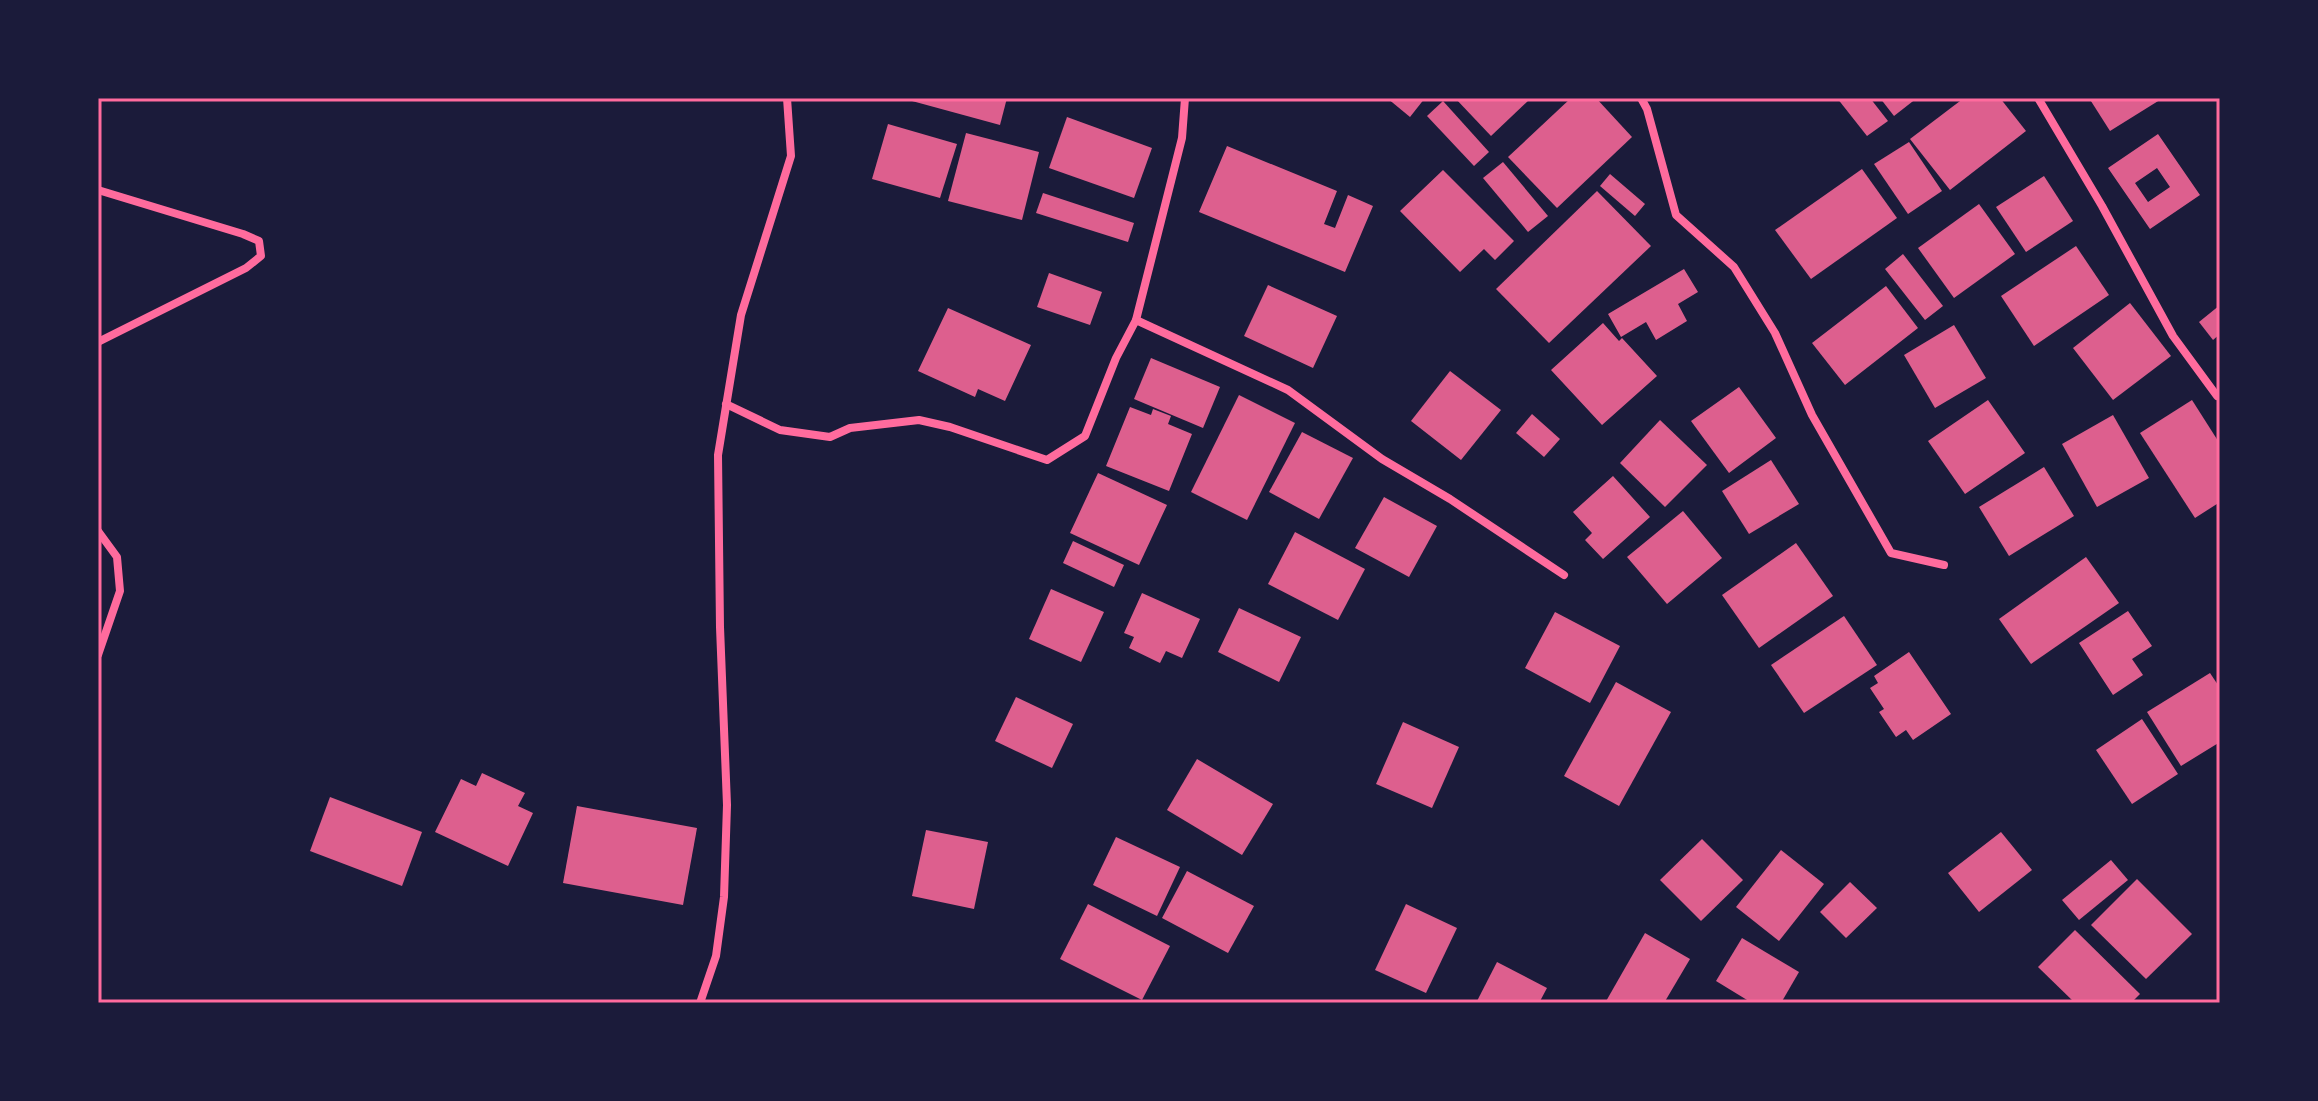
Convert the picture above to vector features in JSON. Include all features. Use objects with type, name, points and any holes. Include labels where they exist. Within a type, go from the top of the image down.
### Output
[{"type":"street","points":[[700,1003],[716,956],[724,897],[727,805],[720,627],[718,455],[741,315],[791,156],[787,98]]},
{"type":"street","points":[[726,404],[780,430],[830,437],[850,428],[919,420],[950,427],[1047,460],[1085,436],[1116,358],[1136,320],[1182,138],[1185,98]]},
{"type":"street","points":[[1641,98],[1647,109],[1676,215],[1734,267],[1775,333],[1812,415],[1891,553],[1944,565]]},
{"type":"street","points":[[2038,98],[2173,336],[2217,396]]},
{"type":"street","points":[[98,190],[243,234],[259,241],[261,256],[246,268],[98,342]]},
{"type":"street","points":[[1136,320],[1288,390],[1382,459],[1450,499],[1564,575]]},
{"type":"street","points":[[98,531],[117,557],[120,591],[98,655]]},
{"type":"building","points":[[901,98],[1007,98],[1000,125]]},
{"type":"building","points":[[1387,98],[1425,98],[1410,117]]},
{"type":"building","points":[[1455,98],[1531,98],[1491,136]]},
{"type":"building","points":[[1571,98],[1596,98],[1632,137],[1557,208],[1508,157]]},
{"type":"building","points":[[1837,98],[1870,98],[1888,121],[1867,136]]},
{"type":"building","points":[[1880,98],[1917,98],[1894,116]]},
{"type":"building","points":[[1964,98],[2000,98],[2026,131],[1950,190],[1910,139]]},
{"type":"building","points":[[2089,98],[2163,98],[2110,131]]},
{"type":"building","points":[[1443,101],[1489,152],[1474,166],[1427,116]]},
{"type":"building","points":[[1067,117],[1152,148],[1134,198],[1049,168]]},
{"type":"building","points":[[888,124],[957,144],[940,198],[872,179]]},
{"type":"building","points":[[966,133],[1039,152],[1022,220],[948,201]]},
{"type":"building","points":[[2158,134],[2200,195],[2150,229],[2108,168]],"holes":[[[2157,168],[2170,187],[2148,202],[2135,183]]]},
{"type":"building","points":[[1909,142],[1942,191],[1908,214],[1874,164]]},
{"type":"building","points":[[1227,146],[1337,191],[1324,224],[1335,228],[1348,195],[1373,206],[1345,272],[1199,212]]},
{"type":"building","points":[[1503,162],[1548,216],[1528,232],[1483,178]]},
{"type":"building","points":[[1862,169],[1897,218],[1811,279],[1775,230]]},
{"type":"building","points":[[1443,170],[1514,241],[1495,260],[1484,249],[1460,272],[1400,211]]},
{"type":"building","points":[[1610,174],[1645,204],[1635,216],[1600,186]]},
{"type":"building","points":[[2044,176],[2073,221],[2026,252],[1996,207]]},
{"type":"building","points":[[1597,191],[1651,246],[1549,343],[1496,289]]},
{"type":"building","points":[[1043,193],[1134,223],[1128,242],[1036,213]]},
{"type":"building","points":[[1979,204],[2015,254],[1954,298],[1918,248]]},
{"type":"building","points":[[2076,246],[2109,295],[2034,346],[2001,296]]},
{"type":"building","points":[[1903,254],[1943,306],[1925,320],[1885,269]]},
{"type":"building","points":[[1684,269],[1698,292],[1678,304],[1687,321],[1656,340],[1646,322],[1621,337],[1608,314]]},
{"type":"building","points":[[1049,273],[1102,292],[1090,325],[1037,307]]},
{"type":"building","points":[[1268,285],[1337,316],[1313,368],[1244,336]]},
{"type":"building","points":[[1886,286],[1918,328],[1845,385],[1812,343]]},
{"type":"building","points":[[2130,303],[2171,356],[2113,400],[2073,348]]},
{"type":"building","points":[[2220,305],[2220,334],[2213,340],[2199,322]]},
{"type":"building","points":[[948,308],[1031,345],[1005,401],[978,389],[975,397],[918,371]]},
{"type":"building","points":[[1603,323],[1619,341],[1622,338],[1657,376],[1602,425],[1551,370]]},
{"type":"building","points":[[1954,325],[1986,378],[1935,408],[1904,355]]},
{"type":"building","points":[[1151,358],[1220,387],[1203,428],[1134,399]]},
{"type":"building","points":[[1450,371],[1501,410],[1461,460],[1411,421]]},
{"type":"building","points":[[1739,387],[1776,438],[1729,473],[1691,421]]},
{"type":"building","points":[[1239,395],[1295,423],[1247,520],[1191,492]]},
{"type":"building","points":[[1988,400],[2025,453],[1965,494],[1928,441]]},
{"type":"building","points":[[2192,400],[2220,444],[2220,502],[2195,518],[2140,433]]},
{"type":"building","points":[[1130,407],[1151,415],[1153,409],[1171,416],[1168,424],[1192,434],[1169,491],[1106,466]]},
{"type":"building","points":[[1532,414],[1560,439],[1544,457],[1516,433]]},
{"type":"building","points":[[2113,415],[2149,478],[2097,507],[2062,444]]},
{"type":"building","points":[[1660,420],[1707,465],[1665,507],[1620,463]]},
{"type":"building","points":[[1302,432],[1353,458],[1319,519],[1269,492]]},
{"type":"building","points":[[1771,460],[1799,504],[1749,534],[1722,491]]},
{"type":"building","points":[[2044,467],[2074,516],[2009,556],[1979,507]]},
{"type":"building","points":[[1098,473],[1167,505],[1139,565],[1070,533]]},
{"type":"building","points":[[1613,476],[1650,517],[1603,559],[1585,540],[1592,533],[1573,512]]},
{"type":"building","points":[[1384,497],[1437,526],[1409,577],[1355,548]]},
{"type":"building","points":[[1683,511],[1722,558],[1667,604],[1627,557]]},
{"type":"building","points":[[1295,532],[1365,569],[1338,620],[1268,584]]},
{"type":"building","points":[[1073,541],[1124,565],[1114,587],[1063,563]]},
{"type":"building","points":[[1796,543],[1833,596],[1759,648],[1722,595]]},
{"type":"building","points":[[2086,557],[2119,603],[2031,664],[1999,619]]},
{"type":"building","points":[[1051,589],[1104,612],[1081,662],[1029,639]]},
{"type":"building","points":[[1142,593],[1200,619],[1182,658],[1166,651],[1160,663],[1129,648],[1134,637],[1124,633]]},
{"type":"building","points":[[1239,608],[1301,637],[1279,682],[1218,652]]},
{"type":"building","points":[[2128,611],[2152,646],[2132,659],[2143,675],[2113,695],[2079,643]]},
{"type":"building","points":[[1555,612],[1620,646],[1590,703],[1525,668]]},
{"type":"building","points":[[1844,616],[1877,665],[1804,713],[1771,665]]},
{"type":"building","points":[[1909,652],[1951,714],[1913,740],[1906,730],[1896,737],[1879,712],[1884,709],[1870,688],[1878,683],[1874,676]]},
{"type":"building","points":[[2210,673],[2220,688],[2220,742],[2181,766],[2147,712]]},
{"type":"building","points":[[1616,682],[1671,712],[1619,806],[1564,776]]},
{"type":"building","points":[[1016,697],[1073,724],[1052,768],[995,741]]},
{"type":"building","points":[[2142,719],[2178,774],[2132,804],[2096,750]]},
{"type":"building","points":[[1403,722],[1459,747],[1432,808],[1376,784]]},
{"type":"building","points":[[1197,759],[1273,804],[1242,855],[1167,810]]},
{"type":"building","points":[[482,773],[525,793],[518,806],[533,813],[508,866],[435,832],[461,779],[476,786]]},
{"type":"building","points":[[330,797],[422,832],[402,886],[310,851]]},
{"type":"building","points":[[577,806],[697,828],[683,905],[563,883]]},
{"type":"building","points":[[926,830],[988,842],[974,909],[912,896]]},
{"type":"building","points":[[2001,832],[2032,870],[1979,912],[1948,873]]},
{"type":"building","points":[[1116,837],[1180,867],[1157,916],[1093,885]]},
{"type":"building","points":[[1702,839],[1743,880],[1701,921],[1660,880]]},
{"type":"building","points":[[1781,850],[1824,884],[1779,941],[1736,907]]},
{"type":"building","points":[[2111,860],[2128,880],[2079,920],[2062,900]]},
{"type":"building","points":[[1187,871],[1254,906],[1228,953],[1162,918]]},
{"type":"building","points":[[2137,879],[2192,934],[2146,979],[2091,925]]},
{"type":"building","points":[[1850,882],[1877,908],[1846,938],[1820,912]]},
{"type":"building","points":[[1088,904],[1170,946],[1142,1000],[1060,959]]},
{"type":"building","points":[[1406,904],[1457,928],[1426,993],[1375,970]]},
{"type":"building","points":[[2075,930],[2140,994],[2131,1003],[2075,1003],[2038,967]]},
{"type":"building","points":[[1645,933],[1690,959],[1664,1003],[1605,1003]]},
{"type":"building","points":[[1742,938],[1799,972],[1781,1003],[1752,1003],[1716,981]]},
{"type":"building","points":[[1497,962],[1547,988],[1539,1003],[1476,1003]]}]
